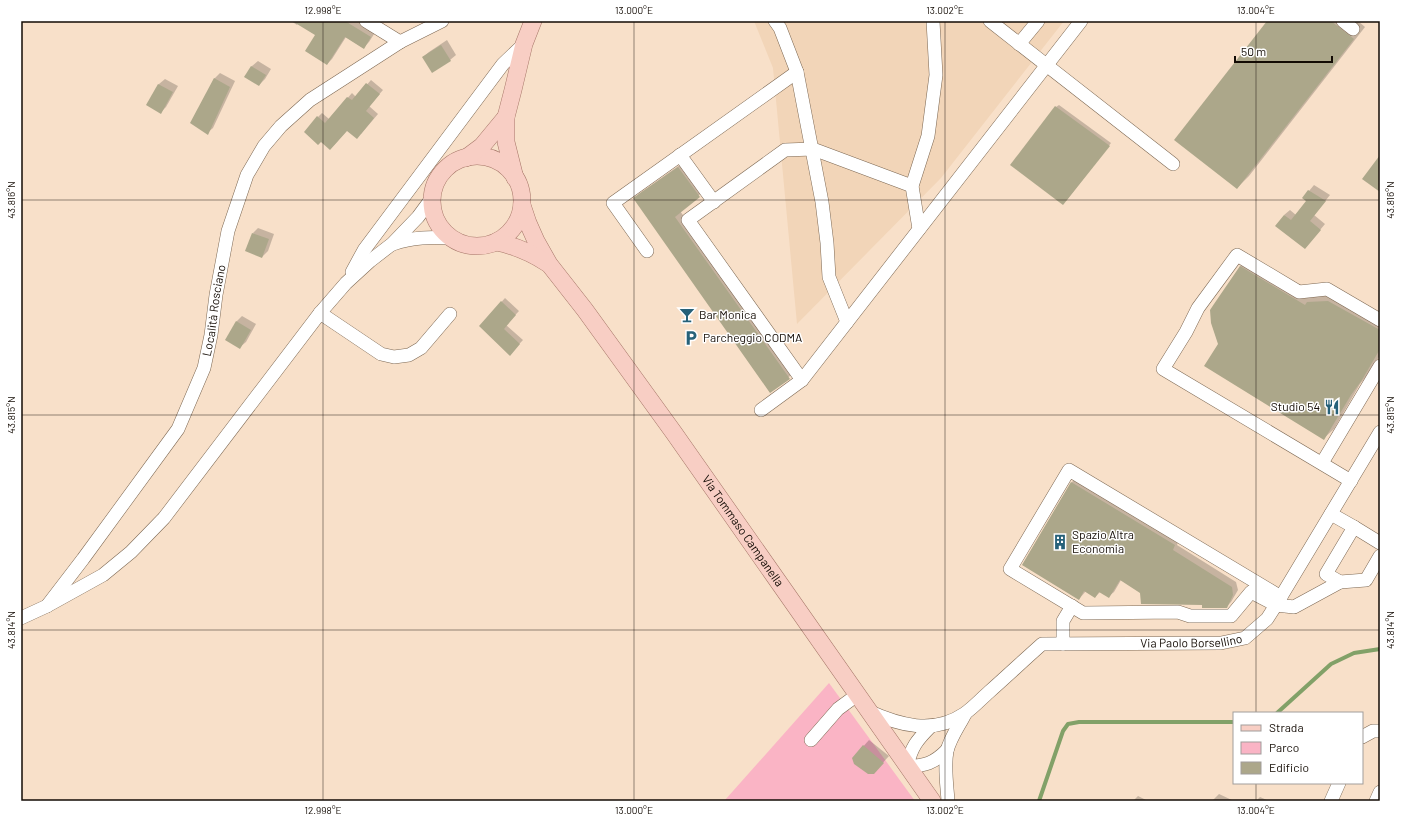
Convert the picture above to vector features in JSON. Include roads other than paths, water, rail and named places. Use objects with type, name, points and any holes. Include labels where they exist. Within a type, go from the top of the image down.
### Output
[{"type":"main road","points":[[520,21],[524,44]]},
{"type":"main road","points":[[506,117],[482,146],[466,158],[454,163],[443,172],[434,189],[432,207],[436,221],[444,232],[460,243],[478,246],[496,242],[504,237],[516,223],[522,205],[519,186],[515,178],[506,142],[506,117],[514,90],[524,44],[532,21]]},
{"type":"main road","points":[[466,158],[476,157],[494,160],[509,171],[515,178]]},
{"type":"main road","name":"Via Tommaso Campanella","points":[[522,205],[536,241],[549,264],[585,310],[681,444],[932,801]]},
{"type":"main road","name":"Via Tommaso Campanella","points":[[496,242],[527,251],[549,264]]},
{"type":"street","points":[[366,21],[400,42]]},
{"type":"street","name":"Località Rosciano","points":[[47,606],[178,429],[204,368],[211,335],[216,295],[228,231],[247,175],[264,146],[282,126],[310,100],[400,42],[442,21]]},
{"type":"street","points":[[775,21],[780,28],[797,72],[822,202],[829,277],[847,322]]},
{"type":"street","points":[[919,229],[912,186],[928,136],[936,75],[933,21]]},
{"type":"street","points":[[990,21],[1173,164]]},
{"type":"street","points":[[1019,44],[1038,21]]},
{"type":"street","points":[[761,410],[802,380],[1081,21]]},
{"type":"street","points":[[346,283],[364,250],[503,64],[524,44]]},
{"type":"street","points":[[647,251],[613,203],[797,72]]},
{"type":"street","points":[[802,380],[688,220],[785,150],[813,149],[912,186]]},
{"type":"street","points":[[680,155],[714,202]]},
{"type":"street","name":"Località Rosciano","points":[[21,618],[47,606],[103,575],[131,552],[164,518],[320,313],[346,283],[370,261],[392,244],[418,217],[432,198]]},
{"type":"street","name":"Località Rosciano","points":[[392,244],[406,240],[425,238],[451,238]]},
{"type":"street","points":[[1351,480],[1164,369],[1186,332],[1198,308],[1237,255],[1299,292],[1327,289],[1380,320]]},
{"type":"street","points":[[320,313],[381,354],[394,358],[409,355],[421,348],[450,314]]},
{"type":"street","points":[[1322,463],[1380,366]]},
{"type":"street","name":"Via Paolo Borsellino","points":[[868,711],[890,721],[910,725],[932,726],[948,722],[965,714],[1042,644],[1221,643],[1245,638],[1268,619],[1380,432]]},
{"type":"street","points":[[1279,601],[1069,470],[1010,569],[1083,613],[1178,612],[1190,616],[1231,616],[1251,592],[1294,607],[1340,582],[1366,580],[1380,556]]},
{"type":"street","points":[[1331,514],[1380,543]]},
{"type":"street","points":[[1340,582],[1326,574],[1354,527]]},
{"type":"street","points":[[1063,644],[1062,621],[1072,606]]},
{"type":"street","points":[[811,740],[838,709],[857,695]]},
{"type":"street","name":"Via Paolo Borsellino","points":[[948,801],[946,776],[948,750],[954,734],[965,714]]},
{"type":"street","name":"Via Paolo Borsellino","points":[[907,767],[910,752],[918,738],[932,726]]},
{"type":"street","points":[[1363,736],[1373,731],[1380,732]]},
{"type":"street","points":[[907,767],[922,766],[936,760],[948,750]]},
{"type":"street","points":[[1331,801],[1339,784]]},
{"type":"street","points":[[1376,801],[1380,792]]},
{"type":"waterway","points":[[1278,712],[1331,664],[1354,653],[1380,649]]},
{"type":"waterway","points":[[1039,801],[1063,731],[1068,724],[1079,722],[1233,722]]},
{"type":"place","name":"Bar Monica","points":[[687,315]]},
{"type":"place","name":"Parcheggio CODMA","points":[[691,338]]},
{"type":"place","name":"Studio 54","points":[[1332,407]]},
{"type":"place","name":"Spazio Altra Economia","points":[[1060,542]]}]
